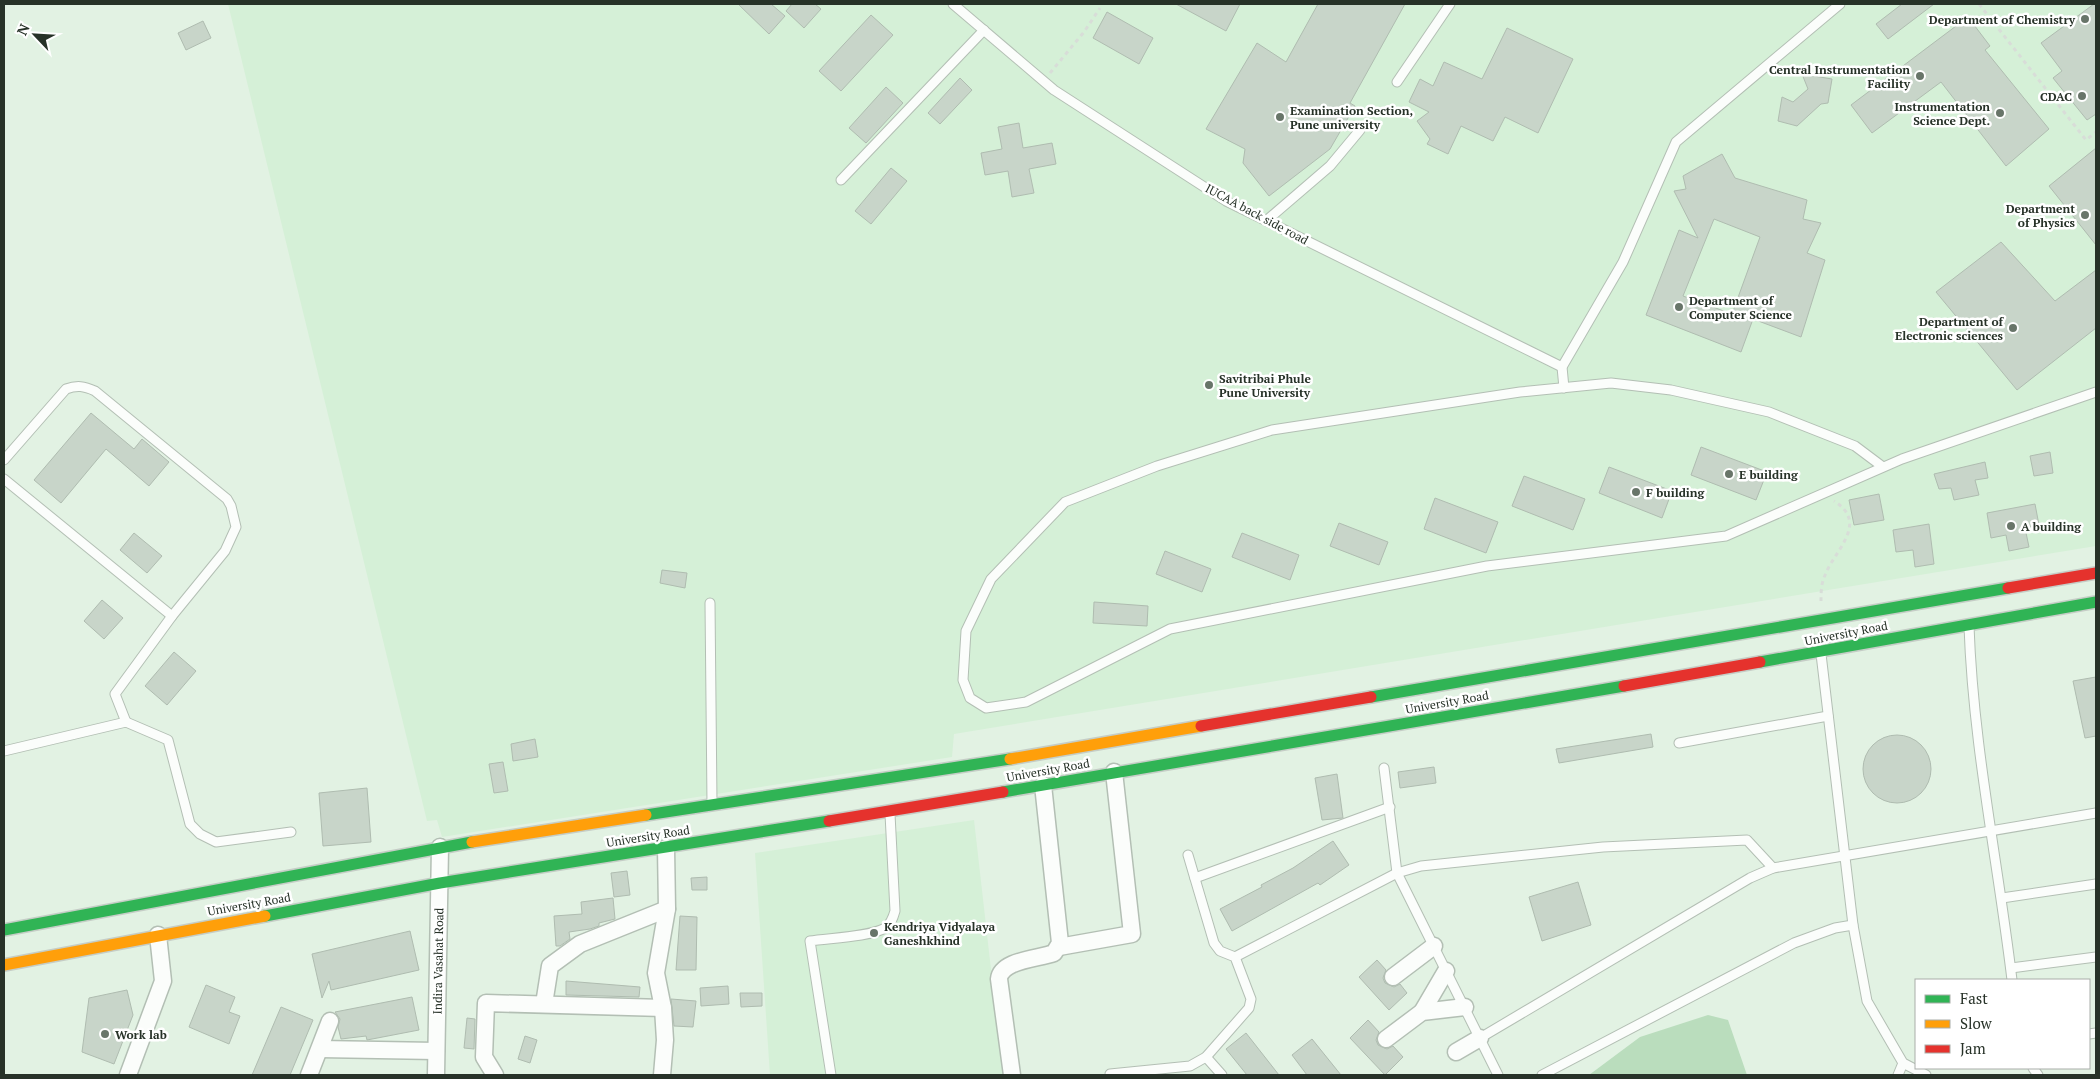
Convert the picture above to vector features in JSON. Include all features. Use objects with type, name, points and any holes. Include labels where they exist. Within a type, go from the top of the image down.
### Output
[{"type":"main road","name":"University Road","points":[[4,930],[440,847],[960,768],[2096,573]]},
{"type":"main road","name":"University Road","points":[[4,965],[158,934],[440,883],[666,848],[1114,772],[1820,652],[2096,602]]},
{"type":"street","points":[[1012,1075],[998,980],[1000,973],[1006,967],[1054,953],[1059,947],[1132,934],[1114,772]]},
{"type":"street","points":[[1043,784],[1059,947]]},
{"type":"street","name":"Indira Vasahat Road","points":[[436,1075],[440,847]]},
{"type":"street","points":[[662,1075],[665,1040],[663,1008],[656,973],[667,910],[666,848]]},
{"type":"street","points":[[544,1004],[550,966],[580,944],[667,910]]},
{"type":"street","points":[[128,1075],[162,981],[158,934]]},
{"type":"street","points":[[1393,977],[1434,946]]},
{"type":"street","points":[[1386,1039],[1422,1012],[1446,971]]},
{"type":"street","points":[[495,1075],[484,1057],[486,1003],[663,1008]]},
{"type":"street","points":[[1422,1012],[1465,1008]]},
{"type":"street","points":[[309,1075],[330,1021]]},
{"type":"street","points":[[1456,1052],[1480,1038]]},
{"type":"street","points":[[320,1049],[436,1051]]},
{"type":"lane","name":"IUCAA back side road","points":[[954,4],[1044,82],[1226,201],[1562,367]]},
{"type":"lane","points":[[1397,82],[1450,4]]},
{"type":"lane","points":[[1564,388],[1562,367],[1623,262],[1676,142],[1840,4]]},
{"type":"lane","points":[[841,180],[984,30]]},
{"type":"lane","points":[[1266,221],[1330,166],[1360,130]]},
{"type":"lane","points":[[1883,468],[1855,446],[1769,412],[1671,390],[1611,383],[1520,392],[1272,430],[1157,466],[1065,502],[991,579],[966,631],[963,680],[970,698],[986,708],[1026,702],[1170,629],[1487,566],[1726,536],[1883,468],[2096,392]]},
{"type":"lane","points":[[4,460],[66,389],[75,386],[85,386],[95,391],[232,506],[235,521],[232,540],[172,616],[115,694],[126,722]]},
{"type":"lane","points":[[4,478],[172,616]]},
{"type":"lane","points":[[710,603],[712,805]]},
{"type":"lane","points":[[1969,624],[1971,670],[1989,830],[2002,898],[2012,979]]},
{"type":"lane","points":[[1820,652],[1853,926],[1868,1001],[1903,1063],[1926,1075]]},
{"type":"lane","points":[[1679,743],[1828,716]]},
{"type":"lane","points":[[4,752],[126,722],[168,740],[190,824],[200,834],[216,842],[292,832]]},
{"type":"lane","points":[[1384,768],[1397,873],[1498,1075]]},
{"type":"lane","points":[[1194,878],[1390,807]]},
{"type":"lane","points":[[831,1075],[810,941],[857,935],[884,928],[892,921],[894,903],[890,810]]},
{"type":"lane","points":[[1480,1038],[1750,878],[1773,868],[2096,813]]},
{"type":"lane","points":[[1235,957],[1397,873],[1421,866],[1593,848],[1748,840],[1773,868]]},
{"type":"lane","points":[[1110,1074],[1190,1066],[1206,1057],[1249,1008],[1250,999],[1235,957],[1220,951],[1214,943],[1188,855]]},
{"type":"lane","points":[[2002,898],[2096,884]]},
{"type":"lane","points":[[1542,1075],[1794,943],[1835,928],[1853,926]]},
{"type":"lane","points":[[2011,968],[2096,956]]},
{"type":"lane","points":[[1206,1057],[1222,1075]]},
{"type":"lane","points":[[1898,1075],[1903,1063]]},
{"type":"path","points":[[1979,4],[2086,140],[2096,132]]},
{"type":"path","points":[[1044,82],[1084,32],[1100,8]]},
{"type":"path","points":[[1821,620],[1824,577],[1844,542],[1850,525],[1844,507],[1823,493]]},
{"type":"shaded area","name":"Savitribai Phule Pune University","points":[[228,4],[2096,4],[2096,546],[954,734],[952,757],[442,837],[437,820],[427,821]]},
{"type":"shaded area","name":"Kendriya Vidyalaya Ganeshkhind","points":[[974,820],[1003,1075],[770,1075],[755,853]]},
{"type":"shaded area","points":[[1708,1015],[1728,1020],[1747,1075],[1589,1075],[1640,1037]]},
{"type":"building","points":[[738,4],[771,4],[785,16],[769,34]]},
{"type":"building","points":[[792,4],[815,4],[821,9],[804,28],[786,11]]},
{"type":"building","points":[[1176,4],[1240,4],[1226,31]]},
{"type":"building","name":"Examination Section, Pune university","points":[[1318,4],[1405,4],[1350,103],[1355,106],[1330,149],[1269,196],[1243,163],[1245,149],[1206,129],[1257,43],[1286,62]]},
{"type":"building","points":[[1902,4],[1934,4],[1888,39],[1876,24]]},
{"type":"building","points":[[2096,4],[2096,114],[2087,120],[2053,78],[2062,71],[2041,43]]},
{"type":"building","points":[[1107,12],[1153,38],[1139,64],[1093,38]]},
{"type":"building","points":[[871,15],[893,35],[841,91],[819,71]]},
{"type":"building","points":[[1968,17],[1990,46],[1985,50],[2049,129],[2006,166],[1941,82],[1872,133],[1851,105]]},
{"type":"building","points":[[203,21],[211,38],[186,50],[178,33]]},
{"type":"building","points":[[1507,28],[1573,59],[1538,133],[1505,117],[1493,141],[1461,126],[1448,154],[1427,144],[1430,139],[1417,121],[1429,112],[1409,102],[1420,79],[1433,86],[1444,62],[1482,79]]},
{"type":"building","points":[[1802,74],[1832,79],[1828,103],[1821,104],[1797,126],[1778,121],[1782,97],[1793,102],[1808,89]]},
{"type":"building","points":[[960,78],[972,90],[940,124],[928,113]]},
{"type":"building","points":[[886,87],[903,103],[866,143],[849,128]]},
{"type":"building","points":[[1019,123],[1023,148],[1052,143],[1056,164],[1029,169],[1034,193],[1012,197],[1008,171],[985,175],[981,153],[1002,149],[998,127]]},
{"type":"building","name":"Department of Physics","points":[[2096,148],[2096,245],[2049,186]]},
{"type":"building","points":[[1722,154],[1735,178],[1807,200],[1803,219],[1821,223],[1807,253],[1825,260],[1801,337],[1753,319],[1741,352],[1646,315],[1679,230],[1698,238],[1674,191],[1686,189],[1683,176]],"holes":[[[1714,219],[1760,237],[1732,314],[1683,296]]]},
{"type":"building","points":[[891,168],[907,181],[871,224],[855,211]]},
{"type":"building","points":[[2001,242],[2055,301],[2096,270],[2096,328],[2017,390],[1936,292]]},
{"type":"building","points":[[91,413],[134,449],[142,439],[169,462],[149,486],[106,449],[61,503],[34,480]]},
{"type":"building","name":"E building","points":[[1701,447],[1767,472],[1756,500],[1691,475]]},
{"type":"building","points":[[2050,452],[2053,473],[2034,476],[2030,456]]},
{"type":"building","points":[[1985,462],[1988,478],[1975,480],[1979,495],[1954,500],[1951,488],[1939,489],[1934,474]]},
{"type":"building","name":"F building","points":[[1609,467],[1672,491],[1662,518],[1599,493]]},
{"type":"building","points":[[1524,476],[1585,499],[1573,530],[1512,506]]},
{"type":"building","points":[[1879,494],[1884,520],[1854,525],[1849,500]]},
{"type":"building","points":[[1435,498],[1498,522],[1486,553],[1424,529]]},
{"type":"building","name":"A building","points":[[2035,504],[2039,525],[2025,528],[2029,547],[2009,551],[2006,535],[1991,538],[1987,513]]},
{"type":"building","points":[[1339,523],[1388,542],[1379,565],[1330,546]]},
{"type":"building","points":[[1929,524],[1934,564],[1915,567],[1913,550],[1896,552],[1893,530]]},
{"type":"building","points":[[134,533],[162,556],[147,573],[120,550]]},
{"type":"building","points":[[1242,533],[1299,555],[1290,580],[1232,557]]},
{"type":"building","points":[[1165,551],[1211,569],[1202,592],[1156,574]]},
{"type":"building","points":[[662,570],[687,573],[685,588],[660,583]]},
{"type":"building","points":[[102,600],[123,618],[104,639],[84,621]]},
{"type":"building","points":[[1094,602],[1148,606],[1147,626],[1093,623]]},
{"type":"building","points":[[174,652],[196,671],[167,705],[145,686]]},
{"type":"building","points":[[2096,677],[2096,736],[2085,738],[2073,681]]},
{"type":"building","points":[[1651,734],[1653,747],[1559,763],[1556,749]]},
{"type":"building","points":[[1897,735],[1910,738],[1921,745],[1928,756],[1931,769],[1928,782],[1921,793],[1910,800],[1897,803],[1884,800],[1873,793],[1866,782],[1863,769],[1866,756],[1873,745],[1884,738]]},
{"type":"building","points":[[535,739],[538,757],[513,761],[511,744]]},
{"type":"building","points":[[503,762],[508,791],[494,793],[489,764]]},
{"type":"building","points":[[1434,767],[1436,783],[1400,788],[1398,772]]},
{"type":"building","points":[[1337,774],[1343,818],[1322,820],[1315,778]]},
{"type":"building","points":[[367,788],[371,842],[323,846],[319,793]]},
{"type":"building","points":[[1333,841],[1349,865],[1320,885],[1318,883],[1232,931],[1220,909],[1262,887],[1261,885],[1293,868]]},
{"type":"building","points":[[627,871],[630,895],[614,897],[611,873]]},
{"type":"building","points":[[707,877],[707,890],[692,890],[691,878]]},
{"type":"building","points":[[1578,882],[1591,925],[1542,941],[1529,897]]},
{"type":"building","points":[[613,898],[615,919],[599,923],[599,926],[590,929],[569,932],[570,939],[560,946],[556,946],[554,916],[582,914],[581,902]]},
{"type":"building","points":[[680,916],[697,917],[696,970],[676,970]]},
{"type":"building","points":[[410,931],[419,970],[331,990],[329,981],[322,998],[312,954]]},
{"type":"building","points":[[1377,960],[1386,970],[1383,978],[1385,983],[1394,987],[1400,984],[1407,993],[1389,1010],[1359,977]]},
{"type":"building","points":[[566,981],[640,987],[639,997],[566,995]]},
{"type":"building","points":[[206,985],[235,997],[229,1012],[240,1016],[229,1044],[189,1027]]},
{"type":"building","points":[[728,986],[729,1004],[701,1006],[700,988]]},
{"type":"building","name":"Work lab","points":[[127,990],[133,1015],[114,1064],[82,1052],[89,998]]},
{"type":"building","points":[[740,993],[762,993],[762,1006],[741,1007]]},
{"type":"building","points":[[412,997],[419,1030],[367,1040],[366,1036],[341,1039],[338,1027],[340,1019],[335,1012]]},
{"type":"building","points":[[671,999],[696,1001],[693,1027],[674,1026]]},
{"type":"building","points":[[281,1007],[313,1020],[290,1075],[252,1075]]},
{"type":"building","points":[[467,1018],[475,1019],[474,1049],[464,1048]]},
{"type":"building","points":[[1368,1020],[1379,1032],[1376,1040],[1378,1045],[1387,1049],[1393,1046],[1403,1057],[1385,1075],[1350,1038]]},
{"type":"building","points":[[1246,1033],[1279,1075],[1247,1075],[1226,1049]]},
{"type":"building","points":[[525,1036],[537,1040],[530,1063],[518,1059]]},
{"type":"building","points":[[1312,1039],[1341,1075],[1307,1075],[1292,1055]]},
{"type":"traffic: fast","points":[[1371,697],[2008,588]]},
{"type":"traffic: fast","points":[[1760,662],[2096,602]]},
{"type":"traffic: fast","points":[[1003,792],[1624,686]]},
{"type":"traffic: fast","points":[[646,815],[1010,759]]},
{"type":"traffic: fast","points":[[265,916],[440,883],[829,821]]},
{"type":"traffic: fast","points":[[4,930],[472,842]]},
{"type":"traffic: slow","points":[[1010,759],[1201,726]]},
{"type":"traffic: slow","points":[[472,842],[646,815]]},
{"type":"traffic: slow","points":[[4,965],[265,916]]},
{"type":"traffic: jam","points":[[2008,588],[2096,573]]},
{"type":"traffic: jam","points":[[1624,686],[1760,662]]},
{"type":"traffic: jam","points":[[1201,726],[1371,697]]},
{"type":"traffic: jam","points":[[829,821],[1003,792]]},
{"type":"place","name":"Department of Chemistry","points":[[2085,19]]},
{"type":"place","name":"Central Instrumentation Facility","points":[[1920,76]]},
{"type":"place","name":"CDAC","points":[[2082,96]]},
{"type":"place","name":"Instrumentation Science Dept.","points":[[2000,113]]},
{"type":"place","name":"Examination Section, Pune university","points":[[1280,117]]},
{"type":"place","name":"Department of Physics","points":[[2085,215]]},
{"type":"place","name":"Department of Computer Science","points":[[1679,307]]},
{"type":"place","name":"Department of Electronic sciences","points":[[2013,328]]},
{"type":"place","name":"Savitribai Phule Pune University","points":[[1209,385]]},
{"type":"place","name":"E building","points":[[1729,474]]},
{"type":"place","name":"F building","points":[[1636,492]]},
{"type":"place","name":"A building","points":[[2011,526]]},
{"type":"place","name":"Kendriya Vidyalaya Ganeshkhind","points":[[874,933]]},
{"type":"place","name":"Work lab","points":[[105,1034]]}]
